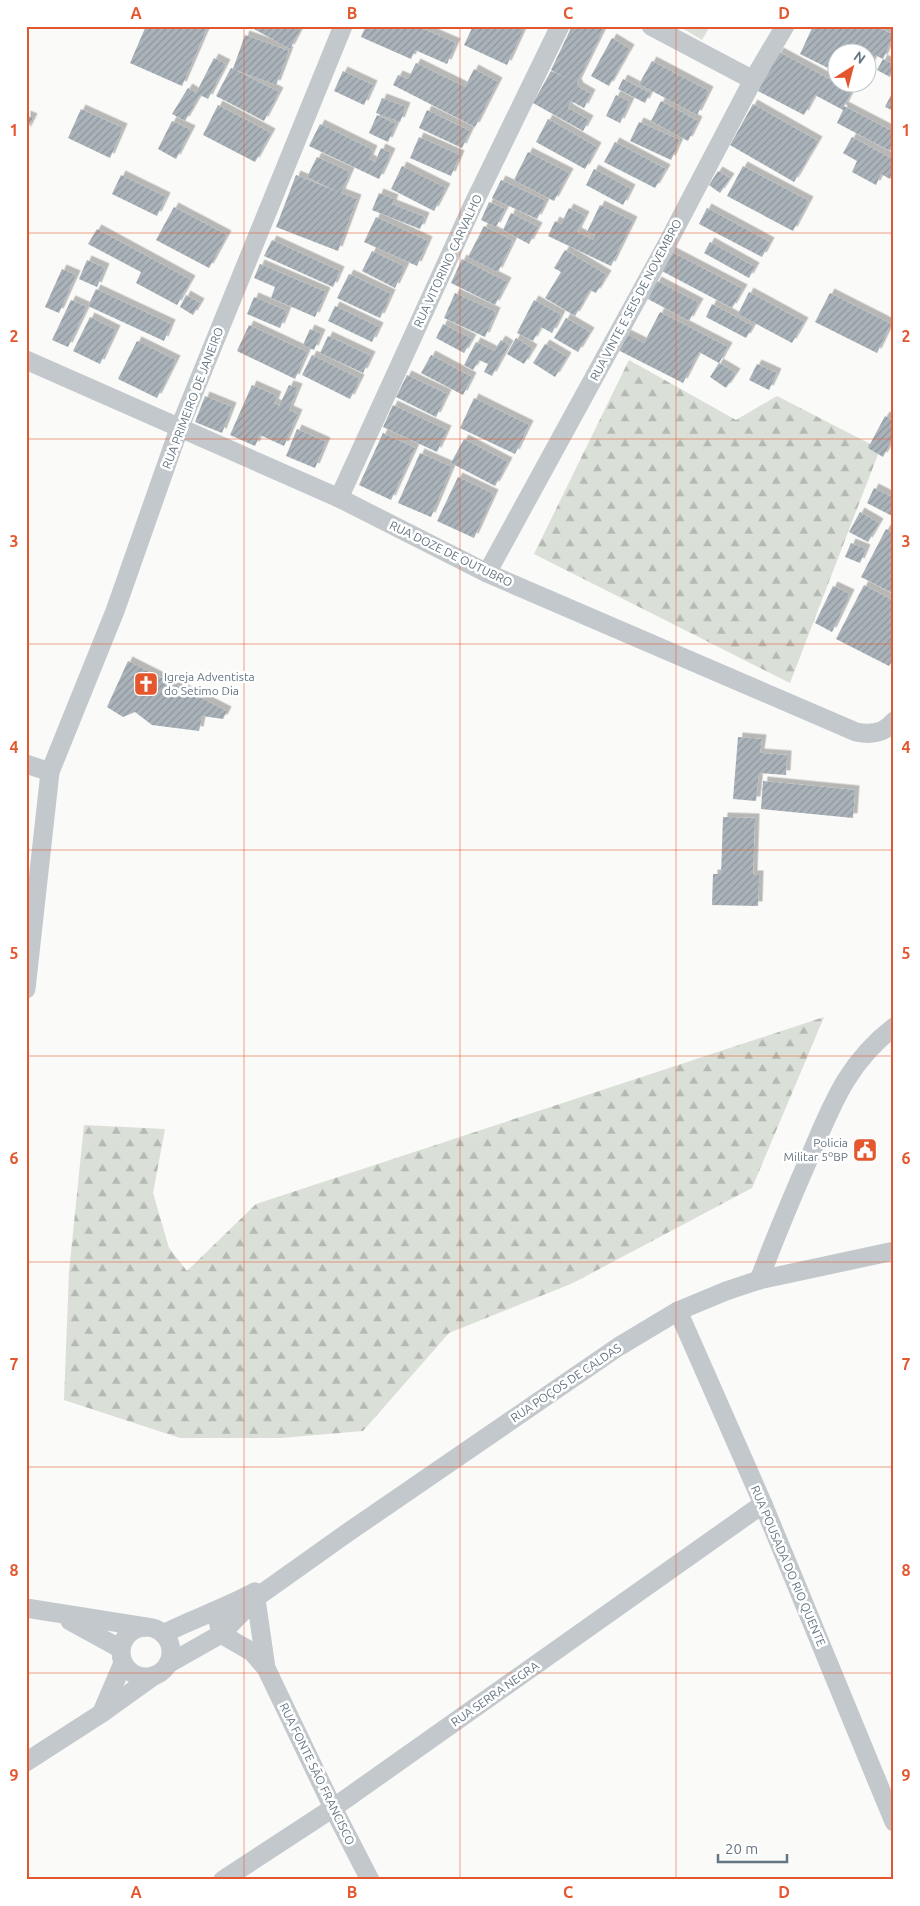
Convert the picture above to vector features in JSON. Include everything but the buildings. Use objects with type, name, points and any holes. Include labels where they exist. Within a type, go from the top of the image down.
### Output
[{"type":"street","name":"RUA PRIMEIRO DE JANEIRO","points":[[50,772],[115,611],[179,429],[343,26]]},
{"type":"street","name":"RUA VITORINO CARVALHO","points":[[339,498],[472,207],[560,26]]},
{"type":"street","points":[[651,26],[753,80]]},
{"type":"street","name":"RUA VINTE E SEIS DE NOVEMBRO","points":[[487,573],[666,246],[753,80],[785,26]]},
{"type":"street","name":"RUA DOZE DE OUTUBRO","points":[[26,360],[339,498],[487,573],[856,732],[869,734],[887,726]]},
{"type":"street","points":[[26,764],[50,772],[26,989]]},
{"type":"street","points":[[759,1280],[787,1208],[837,1094],[854,1067],[894,1027]]},
{"type":"street","name":"RUA POÇOS DE CALDAS","points":[[102,1713],[122,1656],[124,1641],[129,1634],[142,1627],[156,1630],[216,1612],[262,1592],[618,1347],[678,1311],[726,1291],[759,1280],[894,1251]]},
{"type":"street","name":"RUA POUSADA DO RIO QUENTE","points":[[678,1311],[763,1504],[894,1822]]},
{"type":"street","name":"RUA SERRA NEGRA","points":[[223,1880],[333,1808],[763,1504]]},
{"type":"street","name":"RUA POÇOS DE CALDAS","points":[[26,1762],[102,1713],[162,1669],[221,1634],[262,1592]]},
{"type":"street","name":"RUA FONTE SÃO FRANCISCO","points":[[262,1592],[266,1668]]},
{"type":"street","points":[[26,1608],[156,1630],[170,1647],[171,1655],[162,1669],[147,1677],[138,1675],[131,1672],[122,1656],[58,1614]]},
{"type":"street","points":[[216,1612],[221,1634]]},
{"type":"street","name":"RUA FONTE SÃO FRANCISCO","points":[[221,1634],[252,1652],[266,1668],[333,1808],[370,1880]]},
{"type":"green space","points":[[679,26],[710,26],[702,40]]},
{"type":"green space","points":[[629,360],[736,420],[777,396],[880,449],[790,683],[534,554]]},
{"type":"green space","points":[[824,1017],[752,1188],[573,1283],[449,1333],[363,1431],[281,1438],[180,1438],[64,1400],[69,1272],[84,1125],[165,1129],[153,1193],[169,1248],[187,1271],[256,1204]]},
{"type":"place","name":"Igreja Adventista do Setimo Dia","points":[[146,684]]},
{"type":"place","name":"Policia Militar 5ºBP","points":[[865,1150]]}]
